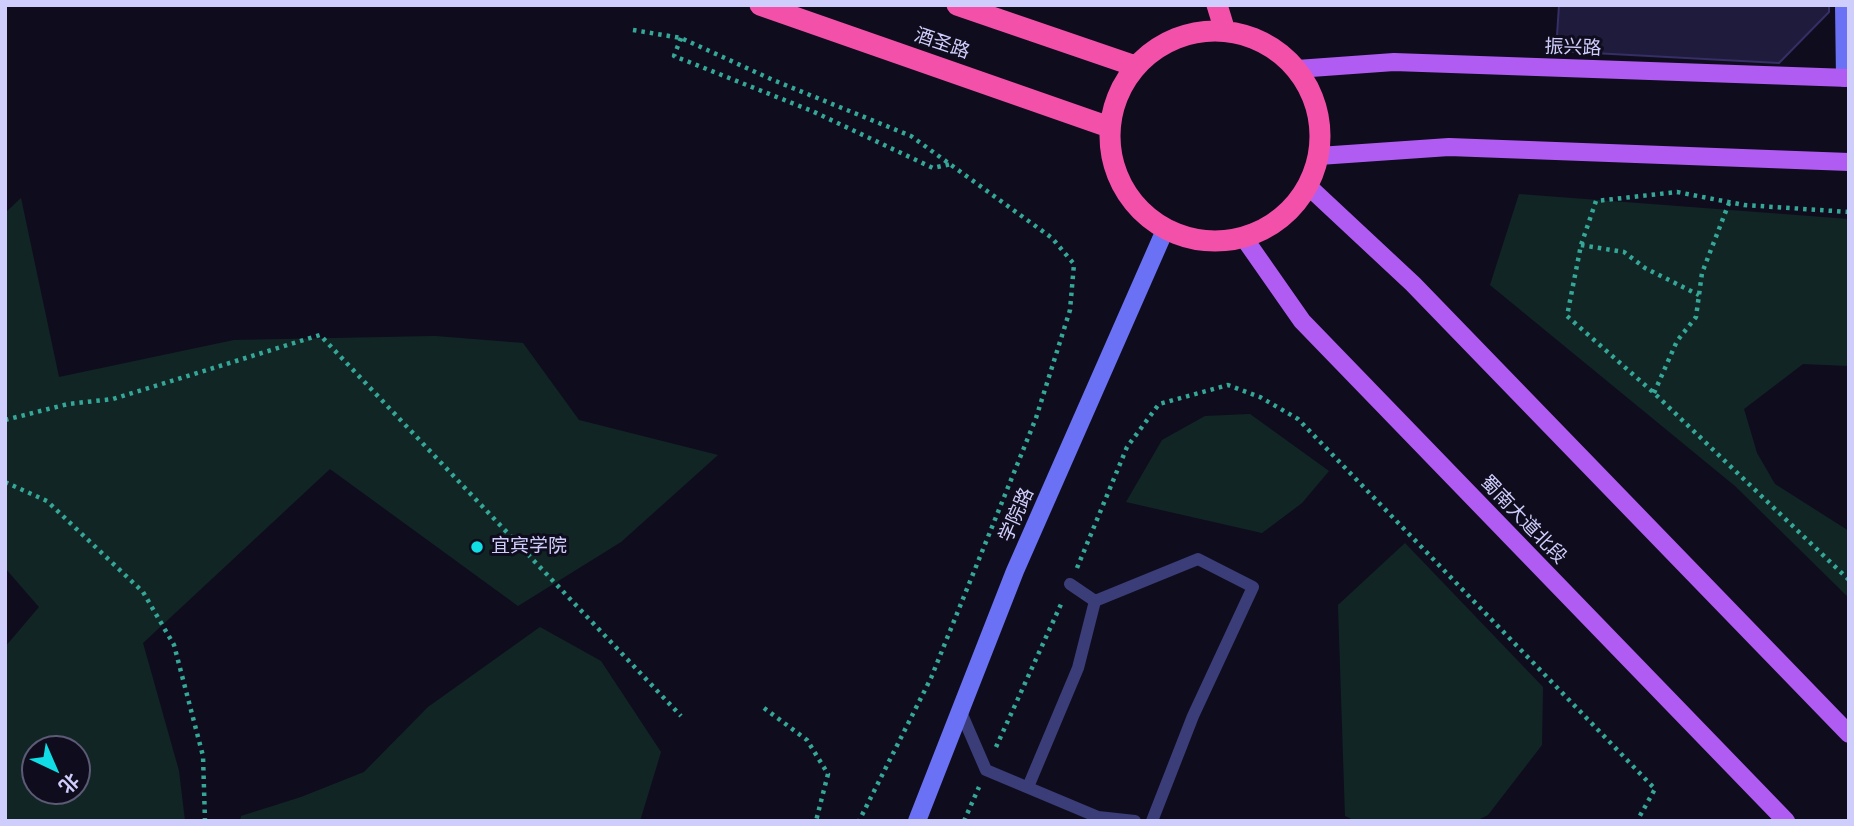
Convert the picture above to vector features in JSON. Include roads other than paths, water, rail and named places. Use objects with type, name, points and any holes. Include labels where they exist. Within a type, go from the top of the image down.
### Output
[{"type":"highway","name":"酒圣路","points":[[760,5],[1109,127]]},
{"type":"highway","points":[[957,5],[1135,66]]},
{"type":"highway","points":[[1217,5],[1225,31]]},
{"type":"highway","points":[[1225,31],[1252,37],[1276,50],[1297,69],[1313,95],[1320,125],[1319,156],[1308,186],[1292,209],[1270,226],[1244,238],[1218,242],[1191,240],[1165,230],[1140,212],[1121,187],[1111,158],[1109,127],[1117,95],[1135,66],[1161,45],[1191,33],[1225,31]]},
{"type":"main road","points":[[1844,5],[1847,78]]},
{"type":"main road","name":"振兴路","points":[[1297,69],[1394,62],[1847,78]]},
{"type":"main road","points":[[1319,156],[1449,147],[1849,162]]},
{"type":"main road","points":[[1308,186],[1413,284],[1849,733]]},
{"type":"main road","name":"学院路","points":[[917,821],[1015,571],[1165,230]]},
{"type":"main road","name":"蜀南大道北段","points":[[1244,238],[1302,321],[1786,821]]},
{"type":"lane","points":[[1095,601],[1198,559],[1254,587],[1194,716],[1152,821]]},
{"type":"lane","points":[[1070,584],[1095,601]]},
{"type":"lane","points":[[1028,787],[1078,668],[1095,601]]},
{"type":"lane","points":[[960,710],[986,770],[1098,817],[1135,821]]},
{"type":"place","name":"宜宾学院","points":[[477,547]]}]
